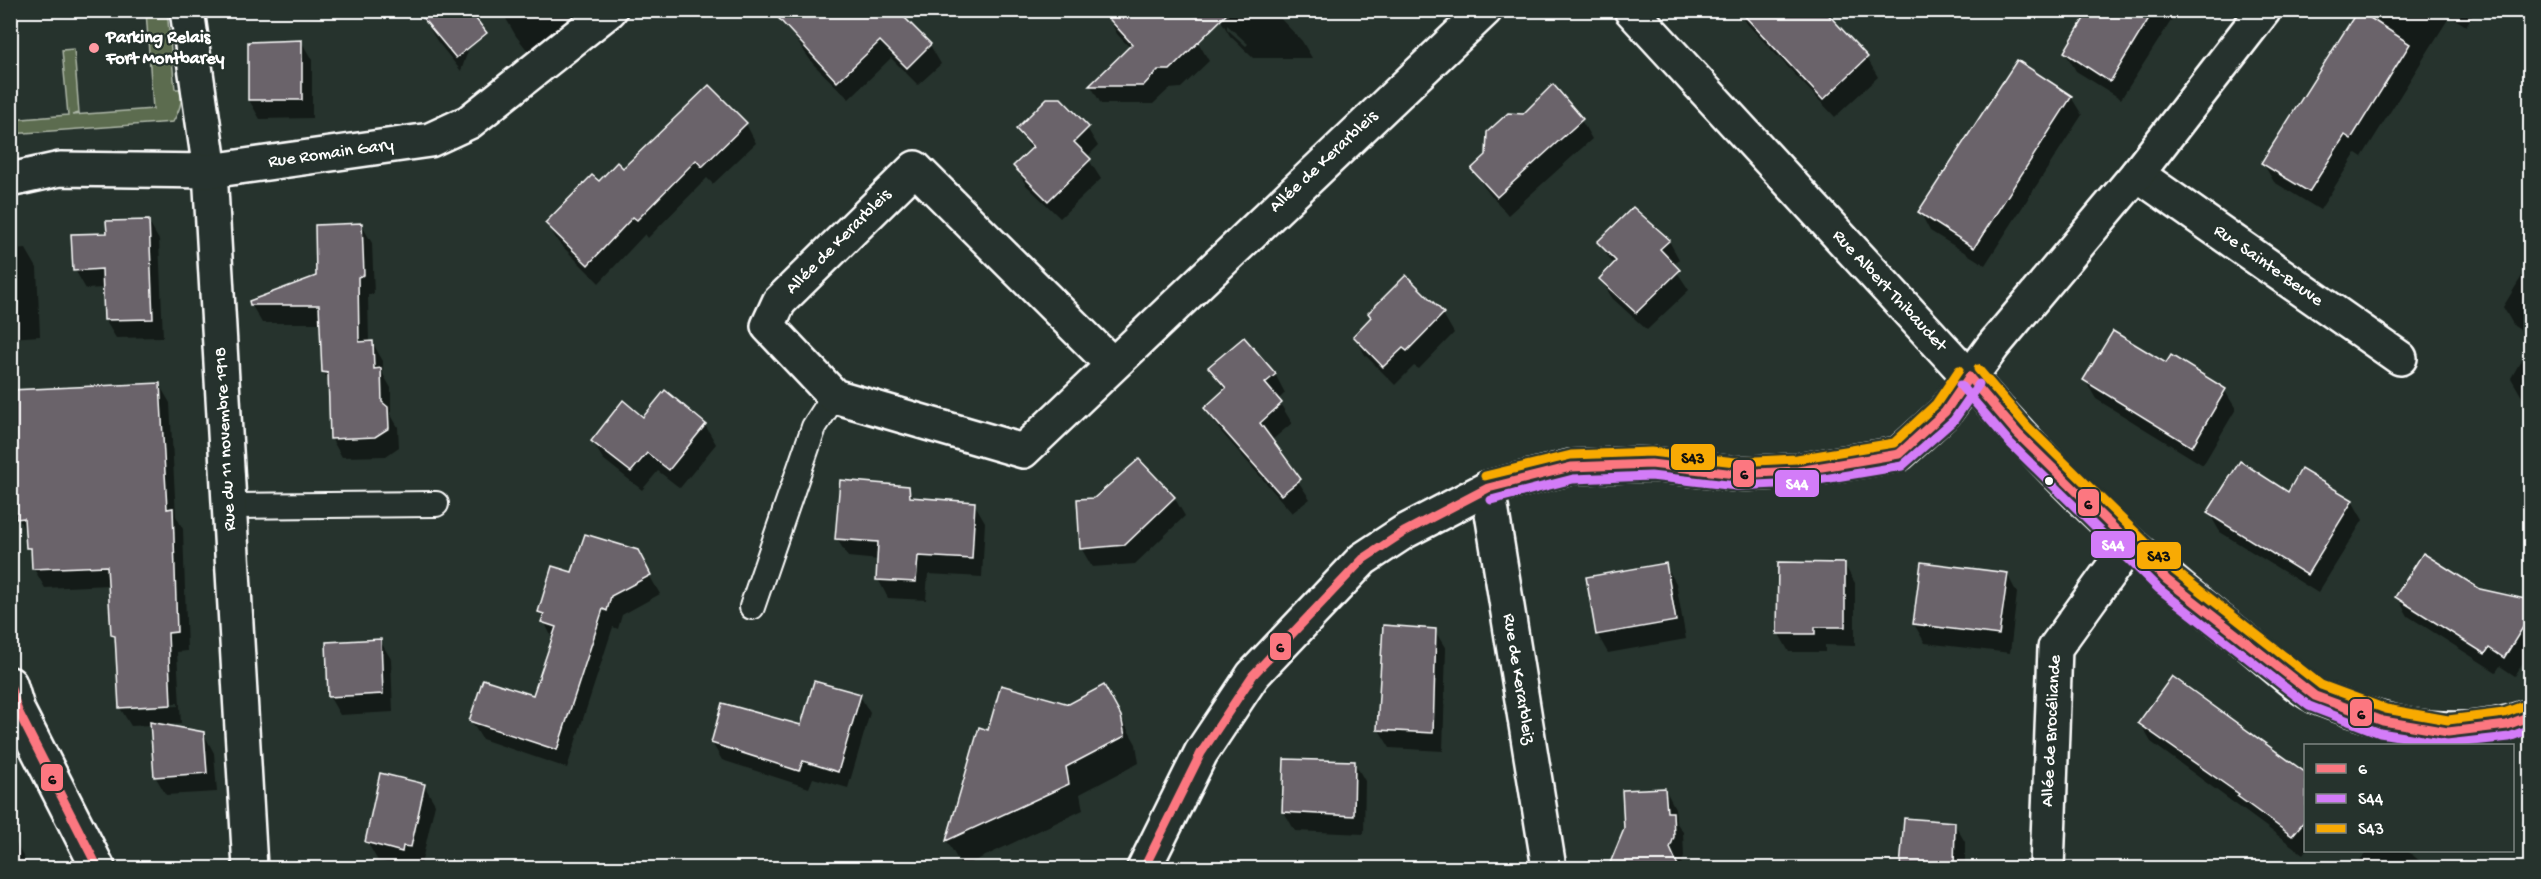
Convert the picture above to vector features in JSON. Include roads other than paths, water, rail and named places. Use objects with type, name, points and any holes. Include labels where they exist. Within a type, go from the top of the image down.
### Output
[{"type":"street","name":"Rue du 11 novembre 1918","points":[[187,10],[210,171],[250,868]]},
{"type":"street","name":"Rue Romain Gary","points":[[10,180],[60,169],[210,171],[430,140],[469,122],[610,10]]},
{"type":"street","name":"Allée de Kerarbleis","points":[[1113,365],[915,168],[779,302],[768,326],[834,396],[1023,451],[1485,10]]},
{"type":"street","name":"Rue Albert Thibaudet","points":[[1632,10],[1969,377],[2018,434],[2167,580],[2315,696],[2383,721],[2448,732],[2507,725],[2530,716]]},
{"type":"street","points":[[1144,868],[1201,753],[1253,675],[1363,559],[1404,532],[1488,488],[1571,467],[1651,464],[1735,474],[1798,471],[1899,454],[1945,412],[1969,377],[2136,174],[2265,10]]},
{"type":"street","name":"Rue Sainte-Beuve","points":[[2136,174],[2400,358]]},
{"type":"street","name":"Rue de Kerarbleiz","points":[[1488,488],[1549,868]]},
{"type":"street","name":"Allée de Brocéliande","points":[[2047,868],[2055,648],[2129,545]]},
{"type":"street","points":[[10,684],[17,726],[98,868]]},
{"type":"lane","points":[[752,607],[814,427],[834,396]]},
{"type":"lane","points":[[230,506],[436,504]]},
{"type":"place","name":"Parking Relais Fort Montbarey","points":[[94,48]]}]
